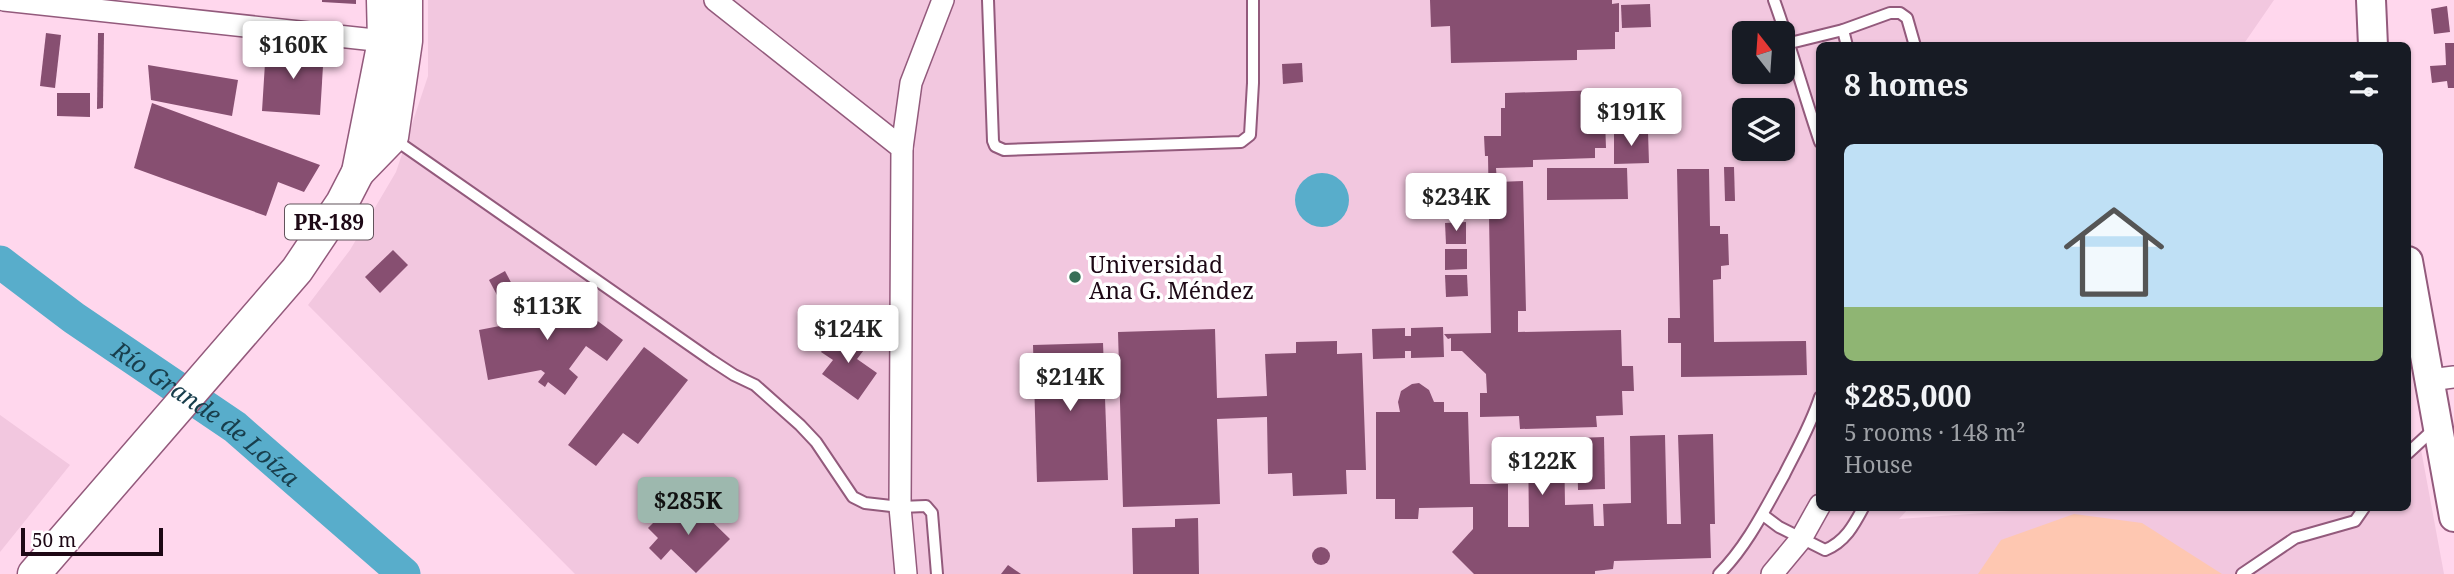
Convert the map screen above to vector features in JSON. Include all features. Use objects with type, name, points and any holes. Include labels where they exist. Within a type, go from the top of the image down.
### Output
[{"type":"main road","name":"PR-189","points":[[34,574],[297,270],[342,203],[358,172],[384,41],[383,0]]},
{"type":"main road","points":[[392,137],[406,41],[407,0]]},
{"type":"main road","name":"PR-189","points":[[358,172],[392,137]]},
{"type":"street","points":[[4,0],[384,41]]},
{"type":"street","points":[[715,0],[902,148]]},
{"type":"street","points":[[906,574],[900,507],[902,148],[911,83],[943,0]]},
{"type":"street","points":[[2371,0],[2373,42]]},
{"type":"street","points":[[2411,278],[2442,379],[2438,425],[2454,517]]},
{"type":"street","points":[[1772,574],[1801,539],[1817,511]]},
{"type":"lane","points":[[988,0],[993,141],[995,146],[1004,150],[1241,142],[1250,135],[1253,0]]},
{"type":"lane","points":[[1774,0],[1782,21]]},
{"type":"lane","points":[[1796,42],[1843,30],[1890,13],[1900,13],[1907,18],[1914,42]]},
{"type":"lane","points":[[1843,30],[1846,42]]},
{"type":"lane","points":[[1796,63],[1816,129]]},
{"type":"lane","points":[[392,137],[711,360],[754,385],[816,442],[853,497],[865,503],[900,507],[926,506],[932,513],[937,574]]},
{"type":"lane","points":[[1719,574],[1730,563],[1763,514],[1816,410]]},
{"type":"lane","points":[[2411,450],[2438,425]]},
{"type":"lane","points":[[1763,514],[1801,539],[1819,548],[1829,548],[1851,530],[1861,511]]},
{"type":"lane","points":[[2242,574],[2295,538],[2355,521],[2362,511]]},
{"type":"shaded area","name":"Universidad Ana G. Méndez","points":[[428,0],[2274,0],[2245,42],[1816,42],[1816,511],[1906,511],[1899,519],[2012,511],[2411,511],[2411,446],[2420,444],[2444,574],[575,574],[308,305],[350,250],[396,172],[428,76]]},
{"type":"shaded area","points":[[0,415],[70,465],[0,552]]},
{"type":"shaded area","points":[[2074,514],[2142,523],[2222,574],[1978,574],[2001,540]]},
{"type":"water","points":[[1322,173],[1341,181],[1349,200],[1341,219],[1322,227],[1303,219],[1295,200],[1303,181]]},
{"type":"building","points":[[356,0],[356,4],[322,2]]},
{"type":"building","points":[[1430,0],[1612,0],[1612,4],[1619,3],[1619,32],[1615,32],[1615,49],[1577,50],[1577,60],[1451,63],[1450,26],[1431,27]]},
{"type":"building","points":[[1650,4],[1651,27],[1622,28],[1621,5]]},
{"type":"building","points":[[2447,6],[2450,32],[2434,34],[2431,9]]},
{"type":"building","points":[[46,33],[61,35],[55,88],[40,86]]},
{"type":"building","points":[[98,33],[104,33],[103,108],[97,109]]},
{"type":"building","points":[[2445,43],[2454,43],[2454,88],[2448,88],[2447,81],[2432,83],[2430,66],[2446,65]]},
{"type":"building","points":[[266,47],[324,50],[320,115],[262,111]]},
{"type":"building","points":[[1302,63],[1303,82],[1283,84],[1282,64]]},
{"type":"building","points":[[148,65],[238,80],[232,116],[151,100]]},
{"type":"building","points":[[1604,90],[1606,148],[1595,148],[1595,158],[1533,160],[1533,167],[1496,168],[1497,182],[1523,181],[1526,311],[1518,311],[1518,332],[1621,330],[1622,366],[1633,366],[1634,391],[1622,391],[1623,415],[1596,416],[1597,427],[1520,429],[1519,416],[1480,417],[1480,393],[1487,393],[1486,374],[1462,351],[1451,351],[1451,338],[1448,339],[1444,334],[1491,333],[1488,156],[1485,156],[1484,136],[1501,136],[1501,108],[1505,108],[1505,93]]},
{"type":"building","points":[[57,93],[90,93],[90,117],[57,116]]},
{"type":"building","points":[[152,103],[320,165],[304,192],[278,182],[266,216],[134,168]]},
{"type":"building","points":[[1648,132],[1649,163],[1614,164],[1614,133]]},
{"type":"building","points":[[1724,167],[1734,167],[1735,201],[1725,201]]},
{"type":"building","points":[[1547,168],[1627,168],[1628,199],[1547,200]]},
{"type":"building","points":[[1677,169],[1709,169],[1710,226],[1720,226],[1720,234],[1728,234],[1729,265],[1721,266],[1721,279],[1713,280],[1714,342],[1806,341],[1807,375],[1681,377],[1681,343],[1668,343],[1668,318],[1680,318]]},
{"type":"building","points":[[1464,197],[1465,218],[1445,218],[1445,198]]},
{"type":"building","points":[[1466,222],[1466,244],[1446,244],[1445,223]]},
{"type":"building","points":[[1445,249],[1467,249],[1467,269],[1445,270]]},
{"type":"building","points":[[393,250],[408,265],[380,293],[365,277]]},
{"type":"building","points":[[505,271],[514,288],[498,297],[489,280]]},
{"type":"building","points":[[1445,275],[1467,275],[1468,296],[1446,297]]},
{"type":"building","points":[[551,286],[623,340],[607,361],[586,346],[569,369],[578,377],[565,395],[548,382],[545,387],[538,382],[545,373],[541,370],[488,380],[479,330],[525,321]]},
{"type":"building","points":[[1443,327],[1444,357],[1411,358],[1411,351],[1405,351],[1405,358],[1373,359],[1372,329],[1405,328],[1405,336],[1411,336],[1411,328]]},
{"type":"building","points":[[1215,329],[1217,398],[1267,396],[1265,354],[1296,353],[1296,342],[1337,341],[1337,354],[1362,353],[1366,470],[1346,470],[1347,494],[1293,496],[1292,473],[1268,474],[1267,417],[1217,419],[1220,504],[1123,507],[1118,332]]},
{"type":"building","points":[[847,332],[867,346],[857,359],[877,373],[858,400],[822,374],[833,360],[821,352],[832,336],[840,342]]},
{"type":"building","points":[[1103,343],[1108,480],[1037,482],[1033,345]]},
{"type":"building","points":[[644,347],[688,380],[638,444],[623,433],[596,466],[568,445]]},
{"type":"building","points":[[1419,383],[1429,390],[1434,402],[1444,402],[1444,412],[1468,412],[1470,484],[1508,484],[1508,527],[1529,527],[1528,438],[1564,438],[1565,505],[1593,504],[1594,526],[1604,526],[1603,504],[1631,503],[1630,436],[1665,435],[1667,524],[1681,524],[1678,435],[1713,434],[1715,524],[1710,524],[1711,558],[1614,561],[1613,569],[1595,571],[1595,574],[1474,574],[1452,552],[1473,529],[1473,507],[1419,508],[1418,519],[1395,519],[1395,499],[1376,499],[1376,412],[1400,412],[1398,402],[1401,391]]},
{"type":"building","points":[[1604,437],[1605,489],[1578,490],[1577,438]]},
{"type":"building","points":[[691,501],[730,539],[696,573],[671,549],[661,560],[649,548],[658,538],[648,528],[667,509],[675,517]]},
{"type":"building","points":[[1198,518],[1199,574],[1133,574],[1132,528],[1175,527],[1175,519]]},
{"type":"building","points":[[1321,547],[1327,550],[1330,556],[1327,562],[1321,565],[1315,562],[1312,556],[1315,550]]},
{"type":"building","points":[[1008,565],[1021,574],[1001,574]]},
{"type":"waterway","name":"Río Grande de Loíza","points":[[0,262],[74,318],[235,427],[404,574]]},
{"type":"place","name":"Universidad Ana G. Méndez","points":[[1075,277]]}]
